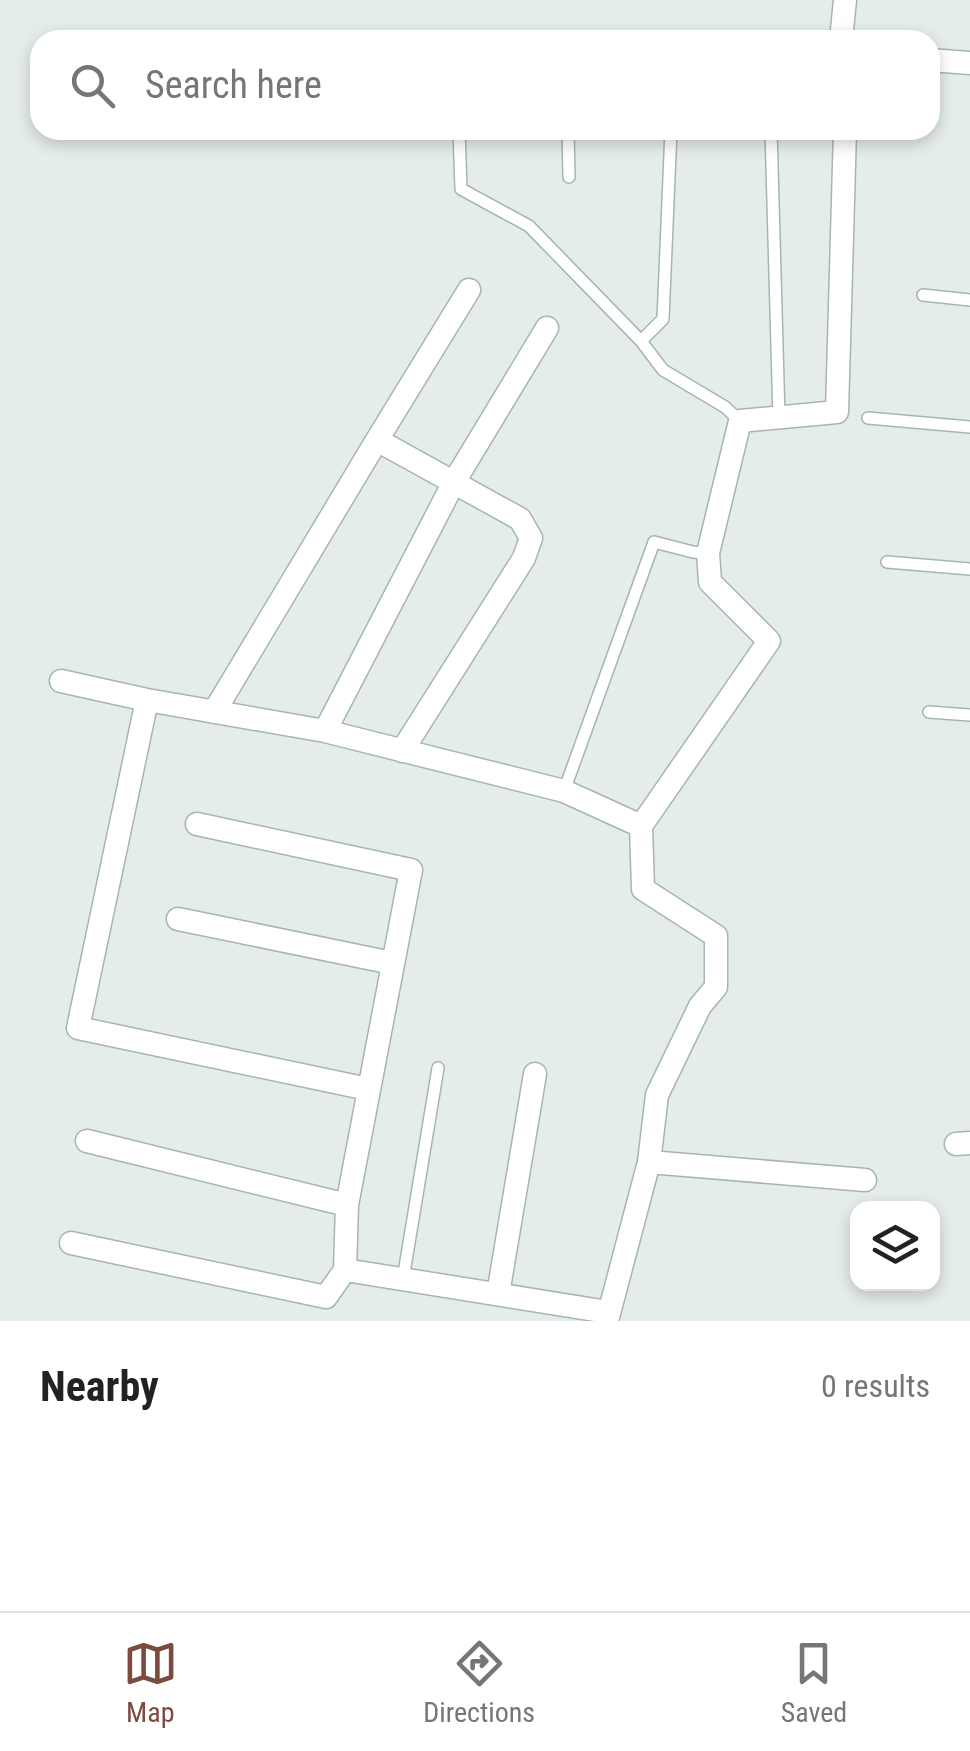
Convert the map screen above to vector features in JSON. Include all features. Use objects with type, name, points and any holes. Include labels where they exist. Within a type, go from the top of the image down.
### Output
[{"type":"street","points":[[843,30],[845,0]]},
{"type":"street","points":[[940,61],[970,63]]},
{"type":"street","points":[[345,1270],[498,1294],[608,1317],[649,1162],[657,1095],[700,1006],[716,987],[716,936],[643,889],[641,826],[769,641],[710,582],[708,553],[740,421],[837,412],[845,140]]},
{"type":"street","points":[[214,712],[469,290]]},
{"type":"street","points":[[325,732],[454,482],[547,328]]},
{"type":"street","points":[[377,440],[520,519],[532,538],[524,558],[402,750]]},
{"type":"street","points":[[60,680],[402,750],[564,791],[641,826]]},
{"type":"street","points":[[148,700],[78,1028],[368,1089]]},
{"type":"street","points":[[70,1242],[326,1298],[345,1270],[347,1205],[411,870],[197,824]]},
{"type":"street","points":[[178,919],[392,963]]},
{"type":"street","points":[[498,1294],[535,1074]]},
{"type":"street","points":[[87,1141],[347,1205]]},
{"type":"street","points":[[649,1162],[865,1180]]},
{"type":"lane","points":[[459,140],[461,188],[529,226],[641,341],[663,370],[725,407],[740,421]]},
{"type":"lane","points":[[568,140],[570,177]]},
{"type":"lane","points":[[641,341],[663,319],[671,140]]},
{"type":"lane","points":[[771,140],[779,418]]},
{"type":"lane","points":[[923,295],[970,300]]},
{"type":"lane","points":[[868,418],[970,427]]},
{"type":"lane","points":[[564,791],[654,542],[708,553]]},
{"type":"lane","points":[[887,562],[970,569]]},
{"type":"lane","points":[[930,712],[970,715]]},
{"type":"lane","points":[[403,1279],[438,1068]]}]
